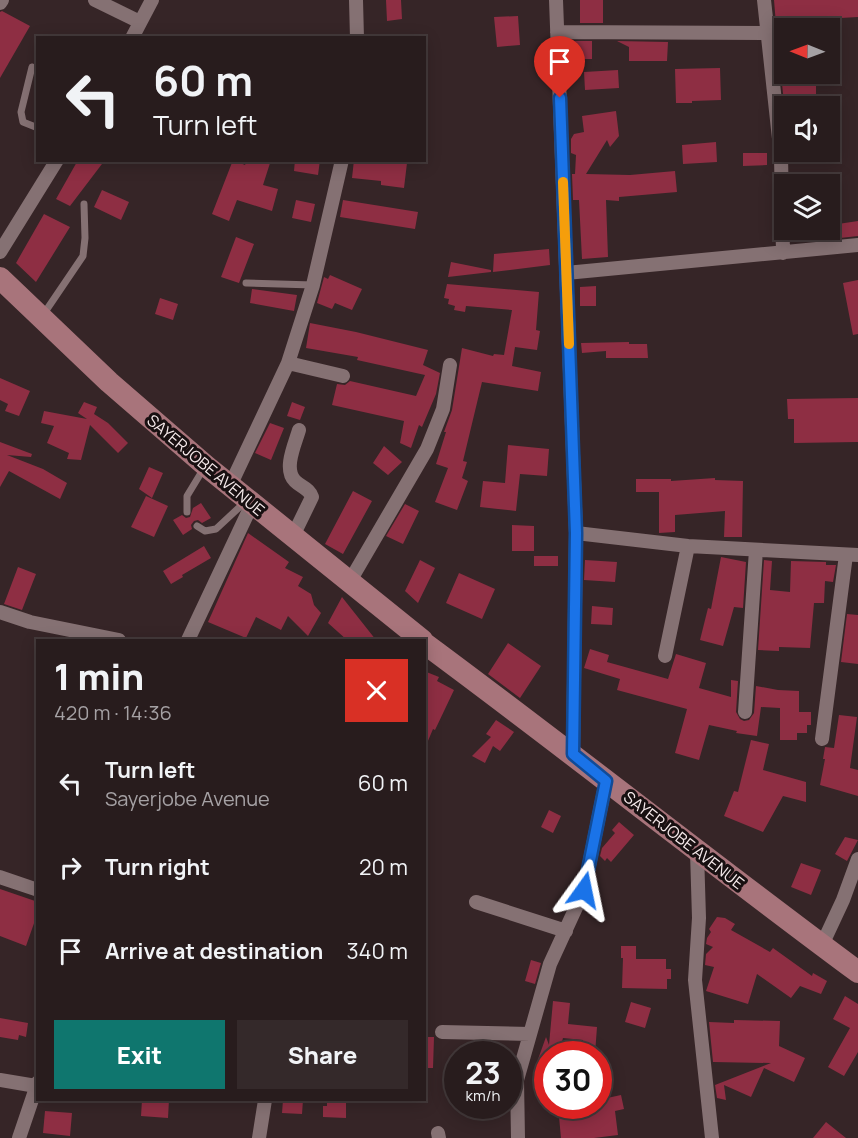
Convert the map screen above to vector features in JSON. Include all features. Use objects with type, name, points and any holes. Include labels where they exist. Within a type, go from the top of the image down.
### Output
[{"type":"main road","name":"SAYERJOBE AVENUE","points":[[1,281],[110,382],[206,466],[419,639]]},
{"type":"main road","name":"SAYERJOBE AVENUE","points":[[426,644],[858,972]]},
{"type":"street","points":[[95,0],[140,22]]},
{"type":"street","points":[[133,36],[152,0]]},
{"type":"street","points":[[356,0],[357,36]]},
{"type":"street","points":[[556,0],[576,533],[573,754]]},
{"type":"street","points":[[764,0],[781,157],[783,253]]},
{"type":"street","points":[[557,32],[768,33]]},
{"type":"street","points":[[0,252],[56,162]]},
{"type":"street","points":[[230,486],[288,363],[313,285],[342,162]]},
{"type":"street","points":[[566,273],[858,245]]},
{"type":"street","points":[[288,363],[343,376]]},
{"type":"street","points":[[350,581],[427,448],[443,409],[450,365]]},
{"type":"street","points":[[293,536],[312,497],[310,491],[295,481],[290,473],[291,457],[299,430]]},
{"type":"street","points":[[188,639],[250,502]]},
{"type":"street","points":[[576,533],[688,546],[852,555],[822,739]]},
{"type":"street","points":[[665,656],[688,546]]},
{"type":"street","points":[[745,712],[756,550]]},
{"type":"street","points":[[0,612],[30,622],[114,639]]},
{"type":"street","points":[[518,1138],[517,1080],[550,964],[584,890],[606,781]]},
{"type":"street","points":[[698,852],[699,918],[695,980],[712,1138]]},
{"type":"street","points":[[822,945],[843,900],[858,859]]},
{"type":"street","points":[[0,877],[36,889]]},
{"type":"street","points":[[476,902],[566,931]]},
{"type":"street","points":[[442,1032],[530,1034]]},
{"type":"street","points":[[0,1080],[36,1084]]},
{"type":"street","points":[[19,1138],[36,1087]]},
{"type":"street","points":[[258,1138],[265,1101]]},
{"type":"lane","points":[[32,67],[21,112],[23,122],[36,127]]},
{"type":"lane","points":[[41,317],[82,256],[85,238],[84,204]]},
{"type":"lane","points":[[246,283],[313,285]]},
{"type":"lane","points":[[187,512],[187,496],[206,466]]},
{"type":"lane","points":[[197,526],[205,531],[216,529],[250,502]]},
{"type":"building","points":[[386,0],[401,0],[402,19],[387,21]]},
{"type":"building","points":[[580,0],[603,0],[603,23],[580,23]]},
{"type":"building","points":[[774,0],[858,0],[858,17],[775,18]]},
{"type":"building","points":[[0,12],[30,26],[0,78]]},
{"type":"building","points":[[518,16],[520,45],[497,47],[494,17]]},
{"type":"building","points":[[574,41],[592,41],[592,59],[574,59]]},
{"type":"building","points":[[617,41],[668,42],[667,61],[629,61],[629,47]]},
{"type":"building","points":[[720,68],[721,100],[676,103],[675,69]]},
{"type":"building","points":[[618,70],[619,88],[585,90],[584,72]]},
{"type":"building","points":[[782,84],[816,85],[816,96],[783,96]]},
{"type":"building","points":[[616,111],[619,136],[610,147],[607,140],[586,174],[630,175],[675,171],[677,192],[619,197],[619,201],[606,200],[608,257],[582,259],[579,200],[573,200],[572,174],[575,174],[576,155],[571,153],[571,139],[574,134],[584,132],[582,116]]},
{"type":"building","points":[[716,142],[717,162],[683,164],[682,145]]},
{"type":"building","points":[[743,153],[767,153],[767,165],[743,166]]},
{"type":"building","points":[[77,162],[103,162],[70,206],[56,199]]},
{"type":"building","points":[[232,162],[245,165],[246,162],[270,162],[263,185],[278,189],[272,211],[237,200],[229,221],[212,214]]},
{"type":"building","points":[[295,162],[320,162],[318,175],[294,171]]},
{"type":"building","points":[[354,162],[407,163],[404,188],[381,185],[381,181],[352,178]]},
{"type":"building","points":[[102,190],[129,202],[121,220],[94,207]]},
{"type":"building","points":[[296,200],[315,204],[311,222],[292,218]]},
{"type":"building","points":[[343,200],[418,212],[415,229],[340,217]]},
{"type":"building","points":[[44,214],[70,227],[36,282],[16,263]]},
{"type":"building","points":[[858,221],[858,236],[840,238],[840,224]]},
{"type":"building","points":[[236,237],[254,244],[239,283],[221,277]]},
{"type":"building","points":[[549,249],[550,265],[493,272],[494,254]]},
{"type":"building","points":[[451,262],[491,270],[491,272],[448,277]]},
{"type":"building","points":[[330,275],[362,289],[352,310],[335,303],[332,309],[317,303],[324,277],[328,279]]},
{"type":"building","points":[[858,280],[858,334],[853,335],[843,283]]},
{"type":"building","points":[[447,284],[539,292],[536,330],[540,331],[537,350],[515,347],[512,366],[541,372],[538,391],[482,382],[463,461],[467,462],[462,478],[468,481],[457,510],[435,502],[448,468],[436,464],[452,410],[462,348],[493,356],[494,354],[504,355],[512,310],[466,306],[465,312],[454,310],[455,306],[448,304],[449,299],[444,298]]},
{"type":"building","points":[[596,286],[596,306],[580,306],[580,287]]},
{"type":"building","points":[[252,289],[297,295],[294,311],[250,303]]},
{"type":"building","points":[[160,298],[178,304],[173,320],[155,314]]},
{"type":"building","points":[[310,323],[428,350],[423,365],[440,373],[436,394],[422,427],[419,425],[411,448],[400,443],[404,421],[332,405],[337,384],[345,385],[350,381],[416,396],[425,375],[357,360],[358,357],[306,348]]},
{"type":"building","points":[[629,342],[629,344],[647,344],[648,358],[606,358],[606,351],[582,353],[581,343]]},
{"type":"building","points":[[0,378],[30,391],[19,416],[5,411],[8,404],[0,400]]},
{"type":"building","points":[[858,398],[858,442],[794,443],[794,419],[788,419],[787,399]]},
{"type":"building","points":[[84,402],[97,407],[94,414],[108,423],[128,443],[118,453],[90,425],[81,460],[67,459],[69,453],[47,443],[54,426],[41,423],[44,411],[87,419],[78,413]]},
{"type":"building","points":[[292,402],[305,407],[300,420],[287,416]]},
{"type":"building","points":[[270,423],[284,428],[271,460],[255,453]]},
{"type":"building","points":[[0,442],[32,454],[31,457],[7,455],[43,469],[67,483],[60,499],[9,471],[0,487]]},
{"type":"building","points":[[508,445],[549,449],[547,476],[520,474],[516,511],[480,507],[483,481],[505,483]]},
{"type":"building","points":[[384,446],[402,462],[388,475],[373,463]]},
{"type":"building","points":[[149,467],[163,473],[152,498],[139,489]]},
{"type":"building","points":[[715,478],[715,480],[743,481],[742,537],[724,537],[725,511],[675,515],[675,532],[659,533],[659,492],[636,492],[636,479],[671,479],[671,481]]},
{"type":"building","points":[[353,491],[372,501],[343,554],[325,544]]},
{"type":"building","points":[[146,496],[168,506],[154,537],[131,527]]},
{"type":"building","points":[[201,503],[211,518],[202,523],[198,520],[194,521],[191,525],[192,529],[183,535],[173,520],[182,515],[186,518],[190,517],[193,508]]},
{"type":"building","points":[[405,504],[419,511],[403,544],[386,536]]},
{"type":"building","points":[[512,525],[534,526],[534,551],[512,551]]},
{"type":"building","points":[[248,533],[289,562],[285,568],[303,577],[298,586],[311,594],[314,605],[321,613],[308,636],[288,616],[281,630],[256,617],[246,638],[208,622]]},
{"type":"building","points":[[204,546],[211,558],[171,584],[163,571]]},
{"type":"building","points":[[534,556],[558,556],[558,566],[534,566]]},
{"type":"building","points":[[721,557],[746,562],[743,608],[734,607],[723,646],[700,640],[708,608],[711,609]]},
{"type":"building","points":[[420,560],[435,568],[418,603],[405,591]]},
{"type":"building","points":[[585,560],[617,562],[615,582],[584,580]]},
{"type":"building","points":[[764,560],[772,561],[770,590],[790,592],[791,561],[826,562],[826,565],[836,565],[833,582],[825,581],[824,603],[814,603],[810,648],[779,647],[779,651],[758,650]]},
{"type":"building","points":[[18,567],[36,574],[22,610],[4,604]]},
{"type":"building","points":[[459,573],[495,589],[482,619],[446,603]]},
{"type":"building","points":[[342,597],[375,639],[346,639],[328,623]]},
{"type":"building","points":[[592,606],[613,608],[612,625],[591,624]]},
{"type":"building","points":[[847,614],[858,615],[858,664],[841,662]]},
{"type":"building","points":[[508,643],[541,666],[520,698],[488,674]]},
{"type":"building","points":[[590,649],[609,655],[607,662],[668,679],[676,654],[706,663],[699,688],[731,697],[731,680],[738,681],[736,712],[744,721],[749,720],[754,713],[756,686],[799,691],[799,712],[811,712],[811,725],[807,725],[807,733],[797,733],[797,740],[780,740],[780,708],[761,707],[757,736],[709,725],[699,760],[675,753],[687,709],[617,690],[620,679],[584,668]]},
{"type":"building","points":[[426,672],[439,677],[437,681],[454,690],[435,730],[433,729],[426,746]]},
{"type":"building","points":[[839,715],[857,717],[850,768],[858,770],[858,796],[820,785],[825,747],[834,748]]},
{"type":"building","points":[[496,720],[514,732],[500,751],[493,746],[485,763],[472,756],[491,737],[486,734]]},
{"type":"building","points":[[751,740],[769,744],[763,770],[806,782],[806,802],[783,796],[763,832],[724,816],[734,791],[738,792]]},
{"type":"building","points":[[549,810],[561,816],[553,833],[541,827]]},
{"type":"building","points":[[619,822],[634,835],[611,862],[607,858],[605,861],[600,856],[602,848],[615,833],[612,830]]},
{"type":"building","points":[[845,837],[858,840],[847,861],[835,854]]},
{"type":"building","points":[[801,863],[821,870],[811,895],[791,887]]},
{"type":"building","points":[[0,889],[36,901],[36,918],[26,946],[0,936]]},
{"type":"building","points":[[717,917],[725,918],[735,924],[731,930],[770,952],[773,948],[812,976],[813,973],[827,981],[821,994],[800,986],[791,998],[757,974],[748,1004],[706,991],[714,967],[705,965],[706,954],[713,947],[706,944],[711,932],[709,929]]},
{"type":"building","points":[[621,946],[636,946],[636,959],[666,959],[666,969],[671,969],[671,979],[667,979],[667,989],[622,988]]},
{"type":"building","points":[[531,960],[541,963],[535,984],[525,981]]},
{"type":"building","points":[[845,996],[858,1004],[858,1052],[844,1076],[828,1067],[850,1028],[833,1019]]},
{"type":"building","points":[[553,1001],[570,1003],[568,1024],[597,1027],[596,1041],[563,1038],[562,1041],[549,1041]]},
{"type":"building","points":[[631,1002],[651,1008],[645,1028],[625,1022]]},
{"type":"building","points":[[0,1018],[28,1023],[26,1037],[19,1035],[18,1040],[0,1037]]},
{"type":"building","points":[[734,1020],[780,1021],[779,1046],[805,1058],[794,1082],[764,1068],[751,1097],[724,1085],[726,1100],[717,1098],[715,1085],[771,1063],[713,1062],[709,1022],[734,1023]]},
{"type":"building","points":[[426,1037],[434,1037],[433,1068],[426,1068]]},
{"type":"building","points":[[621,1095],[624,1109],[615,1111],[618,1135],[561,1138],[559,1119],[612,1119],[612,1097]]},
{"type":"building","points":[[142,1101],[169,1101],[168,1118],[141,1116]]},
{"type":"building","points":[[283,1101],[303,1101],[302,1114],[282,1113]]},
{"type":"building","points":[[327,1101],[346,1101],[346,1118],[323,1117],[323,1106],[327,1106]]},
{"type":"building","points":[[45,1111],[72,1113],[70,1136],[43,1133]]},
{"type":"building","points":[[826,1122],[846,1138],[813,1138]]},
{"type":"slow traffic","points":[[563,182],[569,344]]},
{"type":"route","points":[[560,98],[576,533],[573,754],[606,781],[584,890]]}]
